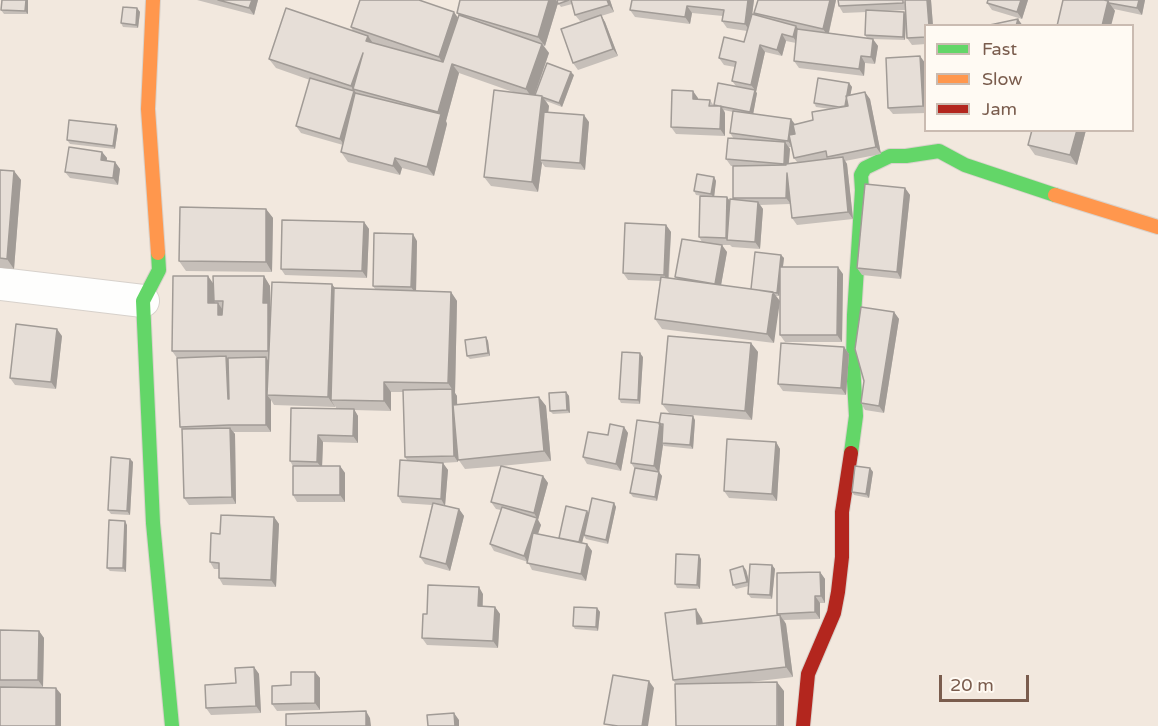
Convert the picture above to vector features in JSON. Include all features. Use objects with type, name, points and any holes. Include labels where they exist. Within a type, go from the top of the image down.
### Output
[{"type":"street","points":[[153,0],[148,109],[159,270],[143,301],[153,523],[172,726]]},
{"type":"street","points":[[803,726],[808,674],[834,613],[842,557],[842,512],[856,416],[853,363],[854,315],[861,175],[865,168],[890,156],[939,151],[965,165],[1158,227]]},
{"type":"street","points":[[0,284],[143,301]]},
{"type":"shaded area","points":[[0,0],[1158,0],[1158,726],[0,726]]},
{"type":"building","points":[[2,0],[26,0],[25,11],[1,10]]},
{"type":"building","points":[[218,0],[252,0],[249,8]]},
{"type":"building","points":[[360,0],[419,0],[454,12],[439,57],[351,27]]},
{"type":"building","points":[[460,0],[549,0],[538,37],[457,13]]},
{"type":"building","points":[[557,0],[569,0],[558,4]]},
{"type":"building","points":[[571,0],[607,0],[609,5],[575,15]]},
{"type":"building","points":[[632,0],[748,0],[745,24],[722,21],[724,10],[687,6],[685,17],[630,10]]},
{"type":"building","points":[[758,0],[830,0],[823,29],[754,13]]},
{"type":"building","points":[[838,0],[903,0],[903,3],[839,6]]},
{"type":"building","points":[[905,0],[927,0],[929,24],[924,24],[924,37],[907,38]]},
{"type":"building","points":[[988,0],[1021,0],[1017,12],[987,3]]},
{"type":"building","points":[[1063,0],[1108,1],[1102,24],[1057,24]]},
{"type":"building","points":[[1104,0],[1139,0],[1137,8]]},
{"type":"building","points":[[123,7],[137,8],[136,25],[121,23]]},
{"type":"building","points":[[286,8],[368,36],[366,41],[443,62],[459,15],[542,44],[526,89],[452,64],[438,112],[353,89],[363,53],[351,86],[269,59]]},
{"type":"building","points":[[866,10],[904,12],[903,37],[865,35]]},
{"type":"building","points":[[752,14],[796,26],[793,37],[782,34],[777,50],[760,45],[751,85],[732,81],[736,62],[719,58],[724,37],[744,42]]},
{"type":"building","points":[[601,15],[613,49],[573,63],[561,29]]},
{"type":"building","points":[[1018,19],[1017,24],[994,24]]},
{"type":"building","points":[[797,29],[873,39],[871,57],[861,56],[859,69],[794,61]]},
{"type":"building","points":[[920,56],[923,106],[888,108],[886,58]]},
{"type":"building","points":[[547,63],[571,72],[559,103],[535,95]]},
{"type":"building","points":[[310,78],[354,91],[340,139],[296,126]]},
{"type":"building","points":[[818,78],[849,83],[845,106],[814,103]]},
{"type":"building","points":[[718,83],[755,90],[750,112],[714,105]]},
{"type":"building","points":[[494,90],[542,96],[532,182],[484,177]]},
{"type":"building","points":[[672,90],[693,91],[693,99],[710,100],[709,106],[721,106],[720,129],[671,127]]},
{"type":"building","points":[[865,92],[876,147],[827,157],[826,151],[794,158],[789,135],[795,134],[793,125],[813,120],[812,112],[848,106],[846,96]]},
{"type":"building","points":[[355,93],[441,114],[427,167],[395,158],[393,166],[341,152]]},
{"type":"building","points":[[733,111],[791,119],[788,141],[730,133]]},
{"type":"building","points":[[544,112],[584,115],[580,163],[540,160]]},
{"type":"building","points":[[69,120],[116,125],[113,146],[67,140]]},
{"type":"building","points":[[1031,132],[1076,132],[1070,155],[1028,145]]},
{"type":"building","points":[[728,138],[785,142],[784,164],[726,159]]},
{"type":"building","points":[[69,147],[102,152],[101,160],[115,162],[113,178],[65,172]]},
{"type":"building","points":[[843,157],[848,212],[792,218],[787,173],[786,198],[733,198],[733,166],[786,165]]},
{"type":"building","points":[[0,170],[14,171],[7,259],[0,258]]},
{"type":"building","points":[[697,174],[714,177],[711,194],[694,191]]},
{"type":"building","points":[[865,184],[905,188],[897,272],[857,268]]},
{"type":"building","points":[[700,196],[727,197],[726,238],[699,237]]},
{"type":"building","points":[[730,199],[758,202],[755,242],[727,240]]},
{"type":"building","points":[[180,207],[266,209],[266,262],[179,261]]},
{"type":"building","points":[[282,220],[364,222],[362,271],[281,269]]},
{"type":"building","points":[[625,223],[666,225],[664,275],[623,273]]},
{"type":"building","points":[[374,233],[413,234],[411,287],[373,286]]},
{"type":"building","points":[[682,239],[722,245],[715,284],[675,277]]},
{"type":"building","points":[[755,252],[781,255],[777,293],[751,289]]},
{"type":"building","points":[[780,267],[838,267],[837,335],[780,335]]},
{"type":"building","points":[[173,276],[208,276],[208,303],[218,303],[218,315],[222,315],[223,301],[214,301],[213,276],[264,276],[263,303],[268,303],[268,351],[172,351]]},
{"type":"building","points":[[661,277],[773,292],[767,334],[655,319]]},
{"type":"building","points":[[272,282],[332,284],[328,397],[267,395]]},
{"type":"building","points":[[334,288],[451,292],[448,383],[384,382],[384,401],[331,400]]},
{"type":"building","points":[[861,307],[894,312],[879,406],[861,403],[864,381],[855,349]]},
{"type":"building","points":[[16,324],[57,329],[51,382],[10,378]]},
{"type":"building","points":[[668,336],[751,343],[745,411],[662,404]]},
{"type":"building","points":[[486,337],[488,353],[467,356],[465,340]]},
{"type":"building","points":[[781,343],[844,347],[841,388],[778,384]]},
{"type":"building","points":[[622,352],[640,353],[638,400],[619,399]]},
{"type":"building","points":[[226,356],[228,399],[228,358],[266,357],[266,425],[180,427],[177,358]]},
{"type":"building","points":[[452,389],[454,456],[405,457],[403,390]]},
{"type":"building","points":[[566,392],[567,410],[550,411],[549,393]]},
{"type":"building","points":[[539,397],[544,451],[458,460],[453,405]]},
{"type":"building","points":[[291,408],[354,409],[353,436],[318,435],[317,462],[290,461]]},
{"type":"building","points":[[661,413],[693,416],[690,445],[662,443],[663,424],[659,424]]},
{"type":"building","points":[[637,420],[660,423],[654,466],[631,463]]},
{"type":"building","points":[[610,424],[624,427],[616,464],[583,457],[588,432],[608,435]]},
{"type":"building","points":[[230,428],[232,497],[184,498],[182,429]]},
{"type":"building","points":[[727,439],[776,442],[772,494],[724,491]]},
{"type":"building","points":[[111,457],[130,459],[127,511],[108,510]]},
{"type":"building","points":[[400,460],[443,463],[441,499],[398,496]]},
{"type":"building","points":[[293,466],[340,466],[340,495],[293,495]]},
{"type":"building","points":[[501,466],[543,476],[534,513],[491,502]]},
{"type":"building","points":[[855,466],[870,468],[866,494],[852,492]]},
{"type":"building","points":[[635,468],[659,472],[655,497],[630,493]]},
{"type":"building","points":[[592,498],[614,503],[606,540],[584,535]]},
{"type":"building","points":[[433,503],[459,509],[446,564],[420,557]]},
{"type":"building","points":[[566,506],[587,511],[579,542],[559,538]]},
{"type":"building","points":[[502,507],[537,518],[524,556],[490,544]]},
{"type":"building","points":[[221,515],[274,517],[271,580],[219,578],[219,563],[210,562],[211,533],[220,534]]},
{"type":"building","points":[[109,520],[125,521],[123,568],[107,568]]},
{"type":"building","points":[[533,533],[587,544],[581,574],[527,563]]},
{"type":"building","points":[[676,554],[699,555],[697,585],[675,584]]},
{"type":"building","points":[[750,564],[772,565],[770,595],[748,594]]},
{"type":"building","points":[[743,566],[747,582],[733,585],[730,570]]},
{"type":"building","points":[[820,572],[821,596],[815,596],[815,612],[777,614],[777,573]]},
{"type":"building","points":[[428,585],[479,587],[478,606],[495,607],[493,641],[422,638],[423,614],[427,614]]},
{"type":"building","points":[[574,607],[597,608],[596,627],[573,626]]},
{"type":"building","points":[[696,609],[697,624],[780,615],[786,667],[673,680],[665,613]]},
{"type":"building","points":[[0,630],[39,631],[38,680],[0,680]]},
{"type":"building","points":[[254,667],[256,706],[206,708],[205,685],[236,683],[235,668]]},
{"type":"building","points":[[291,672],[315,672],[315,703],[272,704],[272,686],[291,685]]},
{"type":"building","points":[[613,675],[649,681],[642,726],[604,724]]},
{"type":"building","points":[[777,682],[777,726],[676,726],[675,684]]},
{"type":"building","points":[[0,687],[56,688],[56,726],[0,726]]},
{"type":"building","points":[[366,711],[366,726],[286,726],[286,714]]},
{"type":"building","points":[[454,713],[455,726],[428,726],[427,715]]},
{"type":"traffic: fast","points":[[851,453],[856,416],[853,363],[854,315],[861,175],[865,168],[890,156],[939,151],[965,165],[1055,195]]},
{"type":"traffic: fast","points":[[158,253],[159,270],[143,301],[153,523],[172,726]]},
{"type":"traffic: slow","points":[[153,0],[148,109],[158,253]]},
{"type":"traffic: slow","points":[[1055,195],[1158,227]]},
{"type":"traffic: jam","points":[[803,726],[808,674],[834,613],[838,592],[842,557],[842,512],[851,453]]}]
